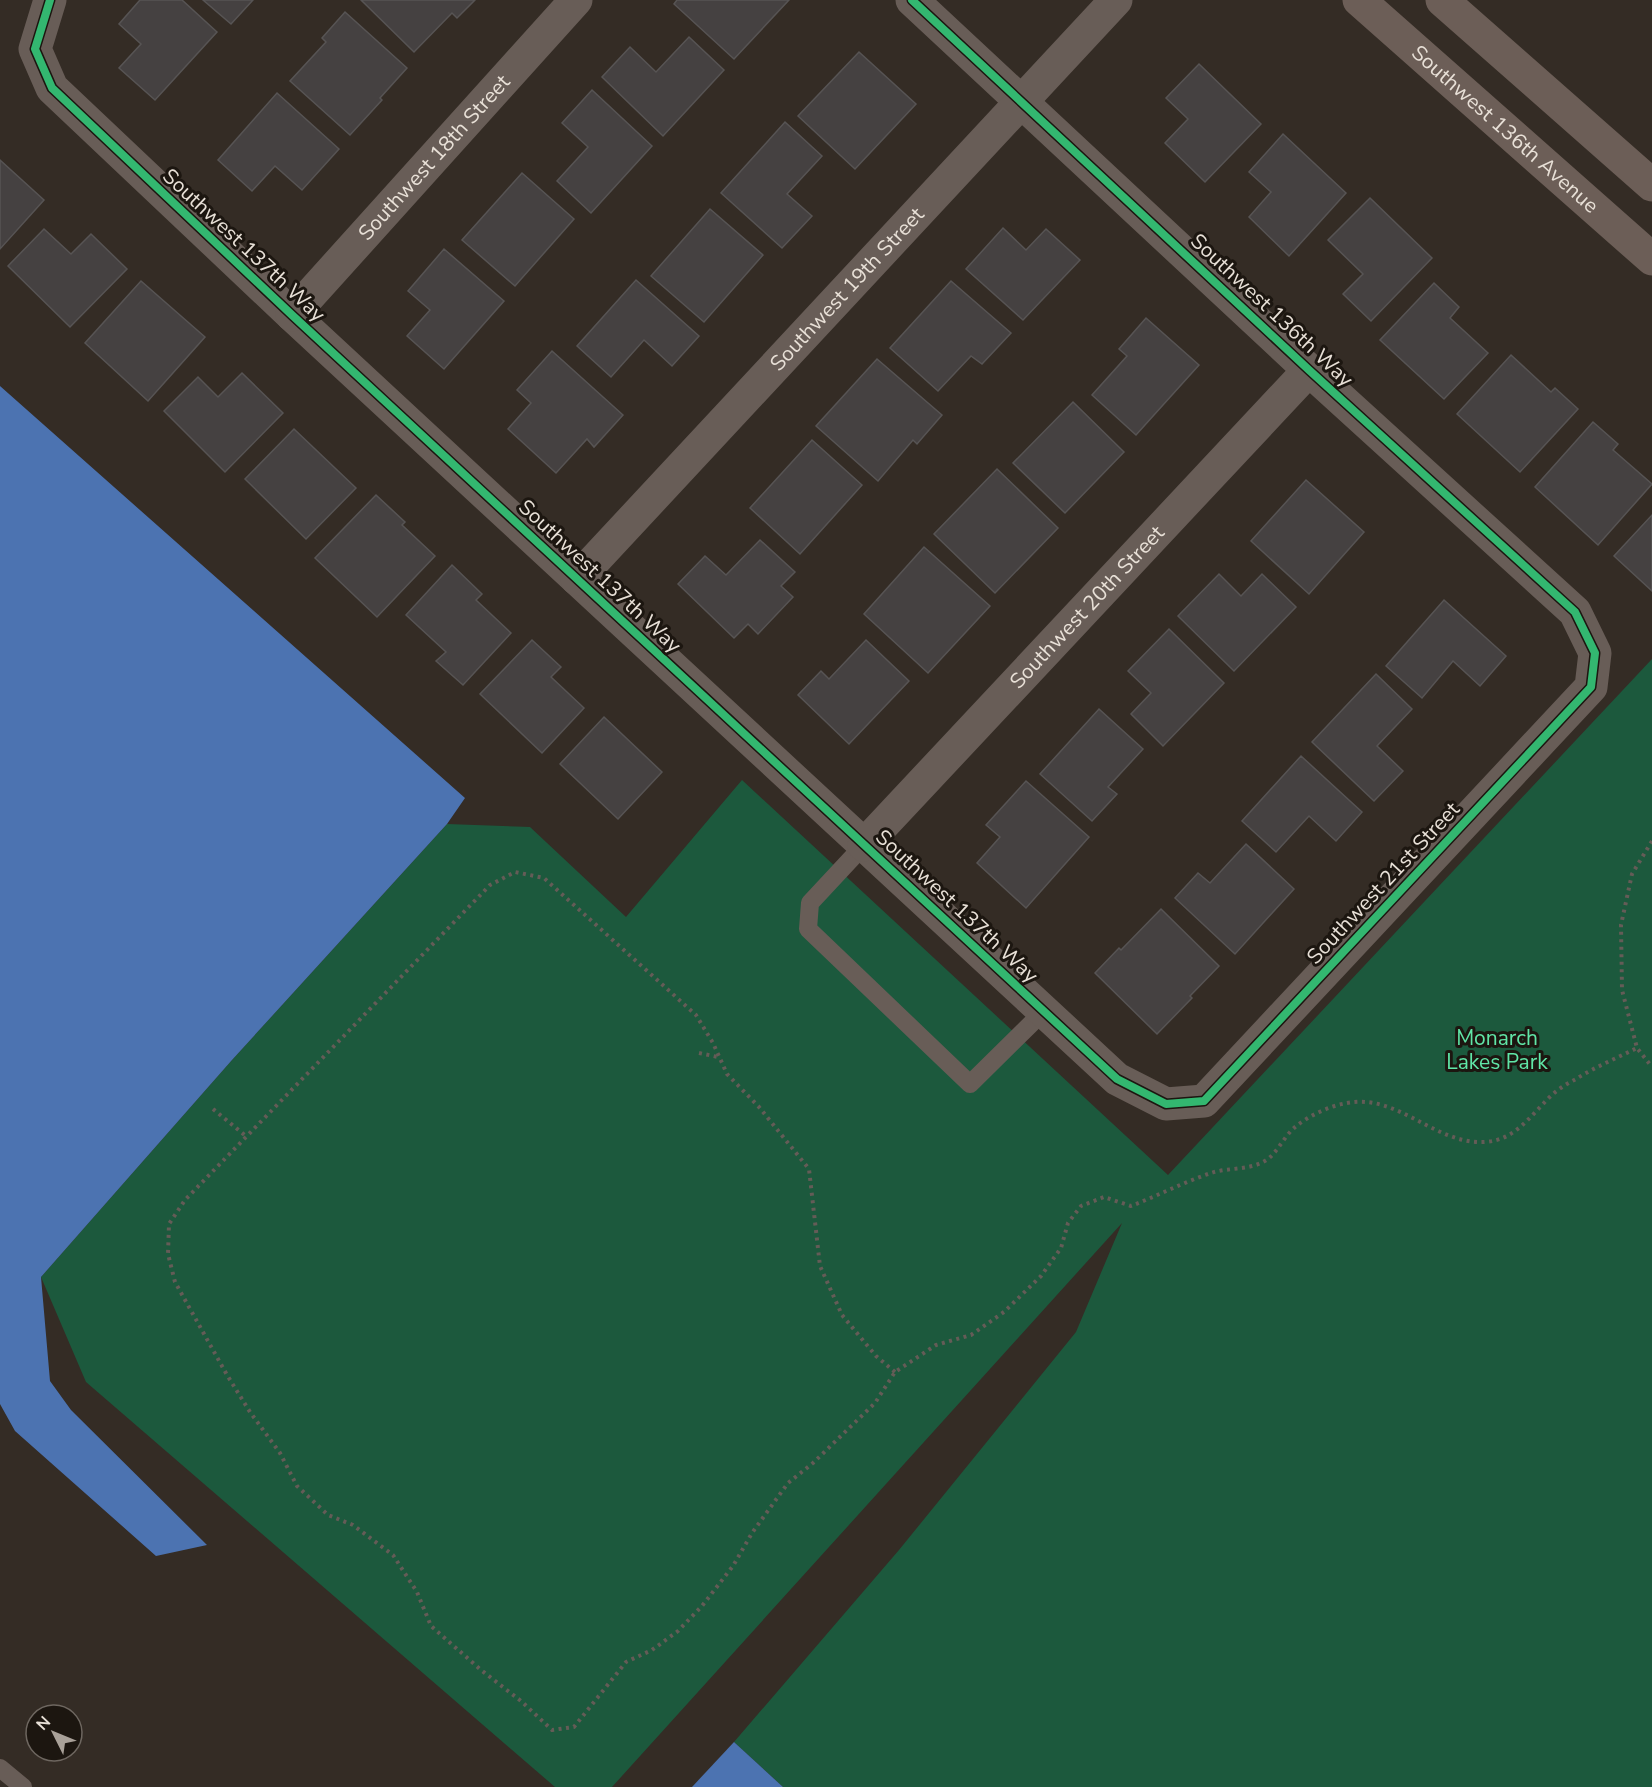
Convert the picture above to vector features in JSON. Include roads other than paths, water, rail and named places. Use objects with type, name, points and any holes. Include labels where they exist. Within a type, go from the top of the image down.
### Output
[{"type":"street","name":"Southwest 137th Way","points":[[50,0],[35,49],[52,88],[292,315],[1117,1079],[1166,1104]]},
{"type":"street","name":"Southwest 18th Street","points":[[292,315],[576,0]]},
{"type":"street","name":"Southwest 136th Way","points":[[912,0],[1309,370],[1575,612],[1595,653]]},
{"type":"street","name":"Southwest 19th Street","points":[[577,579],[1116,0]]},
{"type":"street","name":"Southwest 136th Avenue","points":[[1359,0],[1652,259]]},
{"type":"street","points":[[1442,0],[1652,185]]},
{"type":"street","name":"Southwest 20th Street","points":[[864,844],[1309,370]]},
{"type":"street","name":"Southwest 21st Street","points":[[1166,1104],[1204,1101],[1591,687],[1595,653]]},
{"type":"lane","points":[[864,844],[810,903],[808,929],[969,1084],[1044,1011]]},
{"type":"lane","points":[[0,1767],[22,1787]]},
{"type":"water","points":[[0,386],[465,798],[447,824],[232,1060],[41,1277],[50,1381],[71,1410],[207,1545],[156,1556],[15,1431],[0,1404]]},
{"type":"water","points":[[734,1742],[783,1787],[692,1787]]},
{"type":"park label","name":"Monarch Lakes Park","points":[[1497,1050]]}]
